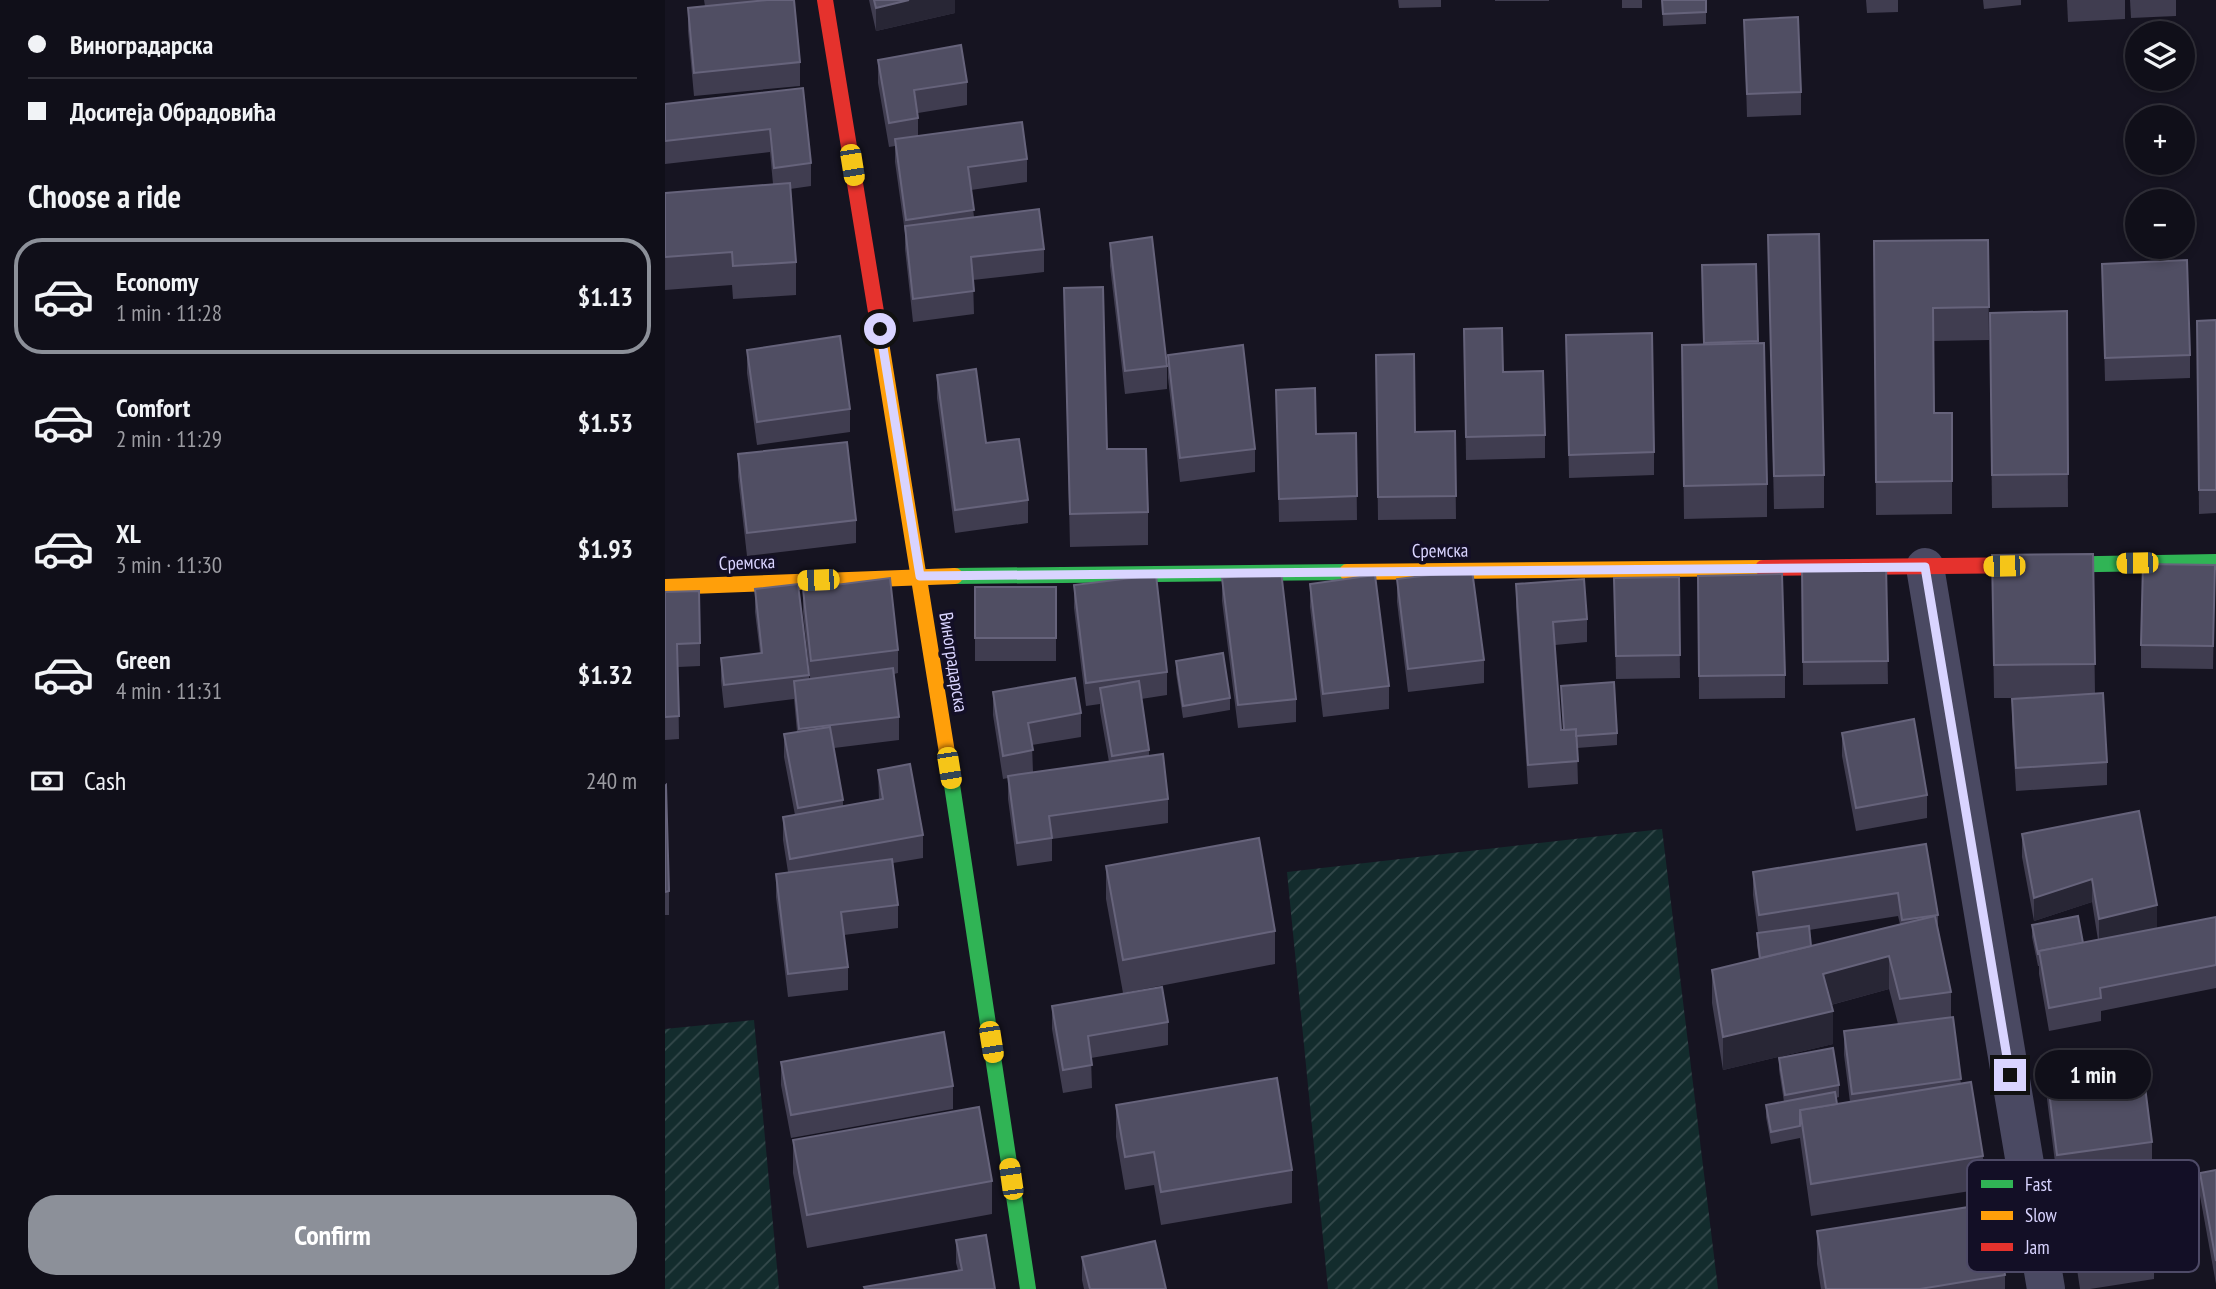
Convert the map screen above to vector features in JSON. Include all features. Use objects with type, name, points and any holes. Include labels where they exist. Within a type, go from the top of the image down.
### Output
[{"type":"street","name":"Виноградарска","points":[[825,0],[920,576],[1028,1289]]},
{"type":"street","name":"Сремска","points":[[665,587],[920,576],[2216,562]]},
{"type":"street","points":[[1925,567],[2024,1160]]},
{"type":"green space","points":[[1662,829],[1718,1289],[1328,1289],[1287,872]]},
{"type":"green space","points":[[754,1020],[779,1289],[665,1289],[665,1029]]},
{"type":"building","points":[[794,0],[800,62],[694,73],[688,8]]},
{"type":"building","points":[[874,0],[909,0],[876,8]]},
{"type":"building","points":[[1662,0],[1706,0],[1706,12],[1663,14]]},
{"type":"building","points":[[1798,17],[1801,92],[1747,94],[1744,20]]},
{"type":"building","points":[[961,45],[967,82],[914,90],[918,118],[889,123],[878,60]]},
{"type":"building","points":[[803,88],[811,163],[774,168],[770,129],[665,141],[665,104]]},
{"type":"building","points":[[1022,122],[1027,159],[968,167],[974,210],[906,220],[895,139]]},
{"type":"building","points":[[790,183],[796,262],[733,266],[732,252],[665,257],[665,193]]},
{"type":"building","points":[[1039,209],[1044,249],[971,257],[974,291],[913,299],[905,226]]},
{"type":"building","points":[[1819,234],[1824,475],[1774,476],[1768,235]]},
{"type":"building","points":[[1152,237],[1167,366],[1125,371],[1110,243]]},
{"type":"building","points":[[1988,240],[1989,307],[1933,308],[1934,413],[1952,413],[1952,481],[1876,482],[1874,241]]},
{"type":"building","points":[[2187,260],[2190,355],[2105,358],[2102,264]]},
{"type":"building","points":[[1756,264],[1758,341],[1704,343],[1702,265]]},
{"type":"building","points":[[1103,287],[1107,449],[1146,449],[1148,512],[1070,514],[1064,288]]},
{"type":"building","points":[[2067,311],[2068,474],[1992,475],[1990,313]]},
{"type":"building","points":[[2216,320],[2216,490],[2199,490],[2197,321]]},
{"type":"building","points":[[1502,328],[1503,372],[1543,371],[1545,435],[1466,437],[1464,329]]},
{"type":"building","points":[[1652,333],[1654,452],[1569,455],[1566,335]]},
{"type":"building","points":[[840,336],[850,409],[757,422],[747,350]]},
{"type":"building","points":[[1764,343],[1767,484],[1684,486],[1682,345]]},
{"type":"building","points":[[1243,345],[1255,449],[1180,458],[1168,355]]},
{"type":"building","points":[[1414,354],[1415,432],[1455,431],[1456,496],[1378,497],[1376,355]]},
{"type":"building","points":[[976,369],[986,443],[1019,439],[1028,500],[955,510],[937,375]]},
{"type":"building","points":[[1315,388],[1316,434],[1356,433],[1357,496],[1279,499],[1276,390]]},
{"type":"building","points":[[847,442],[856,520],[747,533],[738,454]]},
{"type":"building","points":[[2093,554],[2095,664],[1994,665],[1992,555]]},
{"type":"building","points":[[1886,564],[1888,661],[1803,662],[1802,566]]},
{"type":"building","points":[[2143,564],[2215,565],[2213,646],[2141,645]]},
{"type":"building","points":[[1472,570],[1484,660],[1408,669],[1397,579]]},
{"type":"building","points":[[1281,571],[1296,699],[1238,705],[1222,578]]},
{"type":"building","points":[[1782,574],[1785,675],[1699,676],[1698,576]]},
{"type":"building","points":[[1156,575],[1167,672],[1086,683],[1074,585]]},
{"type":"building","points":[[1375,575],[1389,686],[1323,694],[1310,584]]},
{"type":"building","points":[[1679,577],[1680,655],[1616,656],[1614,578]]},
{"type":"building","points":[[890,578],[898,650],[811,661],[803,589]]},
{"type":"building","points":[[1584,579],[1587,619],[1553,622],[1561,730],[1576,729],[1578,761],[1528,765],[1516,584]]},
{"type":"building","points":[[798,584],[809,675],[724,685],[721,658],[762,653],[755,589]]},
{"type":"building","points":[[975,587],[1056,587],[1056,638],[975,638]]},
{"type":"building","points":[[699,591],[700,643],[677,644],[679,716],[665,717],[665,592]]},
{"type":"building","points":[[1223,653],[1230,698],[1183,706],[1176,661]]},
{"type":"building","points":[[893,668],[899,717],[799,729],[794,681]]},
{"type":"building","points":[[1075,678],[1081,713],[1028,723],[1033,750],[1003,756],[993,692]]},
{"type":"building","points":[[1139,681],[1149,750],[1112,756],[1100,688]]},
{"type":"building","points":[[1614,682],[1617,733],[1576,736],[1576,729],[1564,730],[1561,686]]},
{"type":"building","points":[[2103,693],[2107,762],[2016,768],[2012,699]]},
{"type":"building","points":[[1914,719],[1927,795],[1856,808],[1842,733]]},
{"type":"building","points":[[830,727],[843,800],[798,808],[784,734]]},
{"type":"building","points":[[1163,754],[1168,799],[1049,816],[1052,838],[1017,843],[1008,776]]},
{"type":"building","points":[[910,764],[923,835],[790,859],[783,817],[883,799],[878,770]]},
{"type":"building","points":[[665,786],[669,891],[665,892]]},
{"type":"building","points":[[2139,811],[2157,905],[2099,919],[2092,879],[2034,898],[2022,834]]},
{"type":"building","points":[[1259,838],[1275,931],[1123,960],[1106,866]]},
{"type":"building","points":[[1926,844],[1938,915],[1902,920],[1898,893],[1759,915],[1753,872]]},
{"type":"building","points":[[892,859],[898,905],[841,912],[848,967],[788,974],[776,874]]},
{"type":"building","points":[[1935,916],[1951,992],[1900,999],[1889,956],[1823,974],[1833,1011],[1723,1037],[1712,970]]},
{"type":"building","points":[[2078,916],[2083,943],[2039,951],[2038,954],[2032,925]]},
{"type":"building","points":[[2216,917],[2216,965],[2100,988],[2101,998],[2049,1008],[2039,951]]},
{"type":"building","points":[[1809,926],[1811,946],[1760,958],[1757,933]]},
{"type":"building","points":[[1162,987],[1168,1022],[1088,1036],[1092,1065],[1063,1070],[1052,1006]]},
{"type":"building","points":[[1953,1017],[1961,1079],[1852,1094],[1844,1031]]},
{"type":"building","points":[[944,1032],[953,1086],[791,1115],[781,1062]]},
{"type":"building","points":[[1833,1048],[1839,1085],[1785,1095],[1779,1058]]},
{"type":"building","points":[[2142,1063],[2152,1142],[2057,1155],[2047,1076]]},
{"type":"building","points":[[1277,1078],[1292,1170],[1161,1192],[1154,1152],[1125,1157],[1116,1105]]},
{"type":"building","points":[[1971,1082],[1983,1156],[1811,1184],[1800,1110]]},
{"type":"building","points":[[1835,1092],[1837,1104],[1800,1110],[1800,1126],[1771,1132],[1766,1105]]},
{"type":"building","points":[[979,1107],[992,1181],[807,1215],[793,1140]]},
{"type":"building","points":[[2216,1170],[2216,1261],[2200,1173]]},
{"type":"building","points":[[1967,1207],[1967,1272],[2005,1272],[2005,1275],[1920,1289],[1826,1289],[1817,1231]]},
{"type":"building","points":[[986,1235],[995,1289],[864,1287],[962,1270],[956,1240]]},
{"type":"building","points":[[1155,1241],[1166,1289],[1090,1289],[1082,1257]]},
{"type":"traffic: fast","points":[[2041,565],[2216,562]]},
{"type":"traffic: fast","points":[[955,576],[1347,572]]},
{"type":"traffic: fast","points":[[949,765],[1028,1289]]},
{"type":"traffic: slow","points":[[877,318],[949,765]]},
{"type":"traffic: slow","points":[[1347,572],[1763,568]]},
{"type":"traffic: slow","points":[[665,587],[955,576]]},
{"type":"traffic: jam","points":[[825,0],[877,318]]},
{"type":"traffic: jam","points":[[1763,568],[2041,565]]},
{"type":"route","points":[[880,329],[920,576],[1925,567],[2010,1075]]}]
